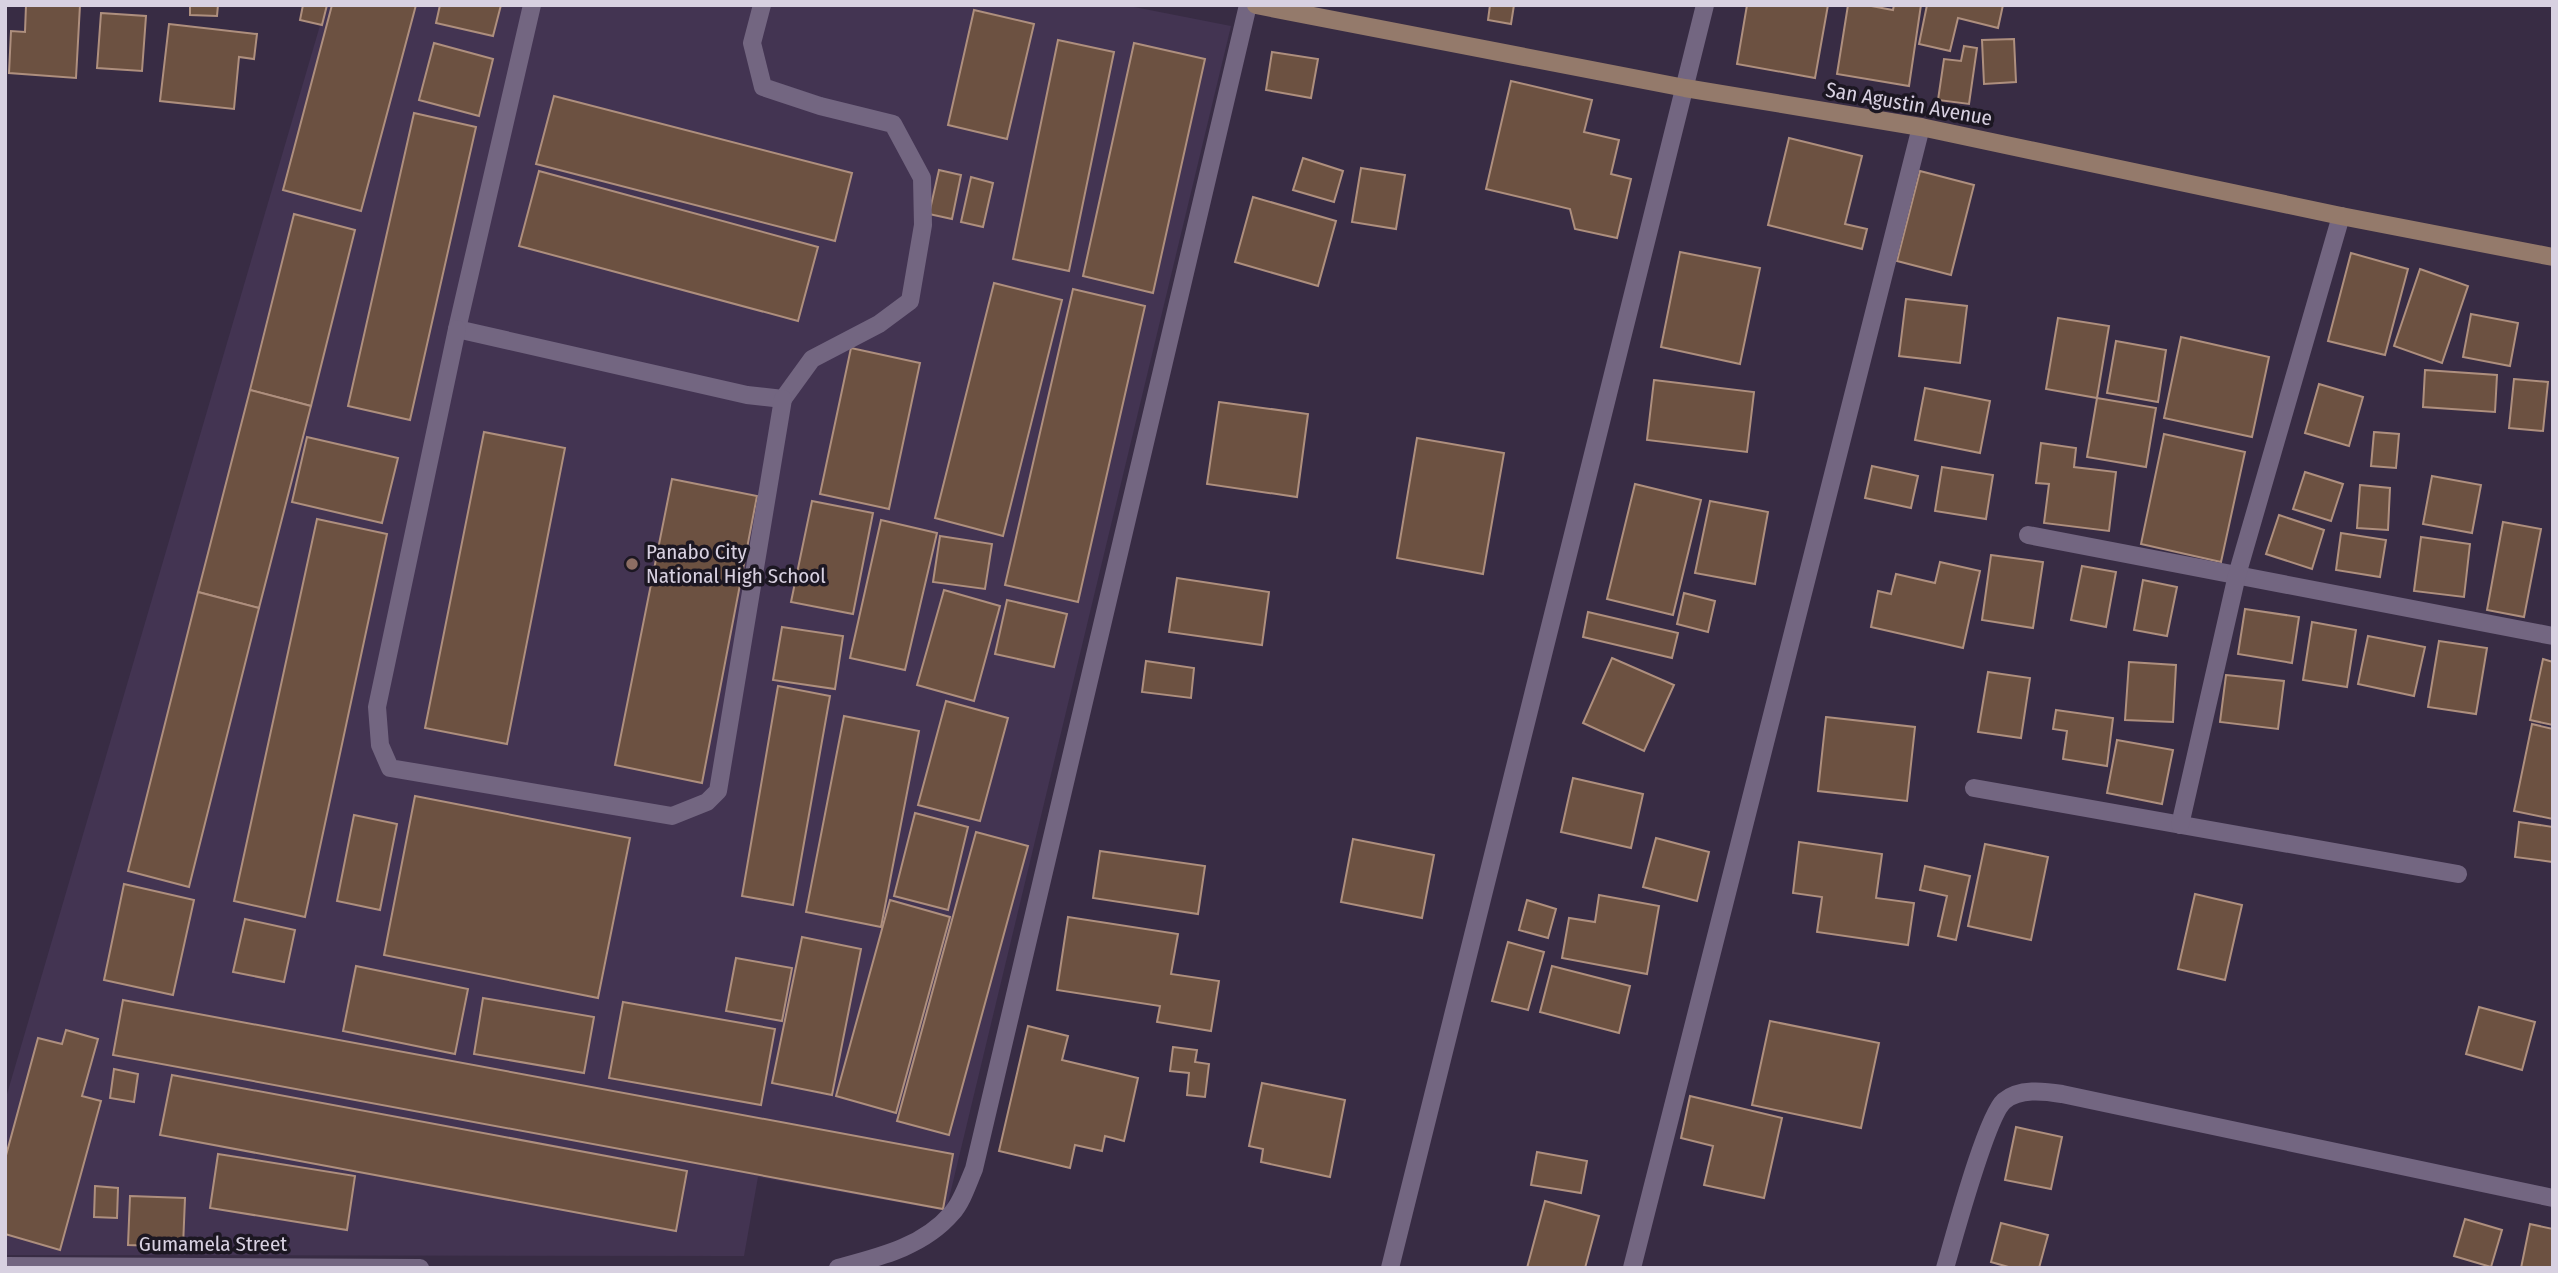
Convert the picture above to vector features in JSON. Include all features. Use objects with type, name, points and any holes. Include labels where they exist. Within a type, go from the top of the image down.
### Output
[{"type":"street","points":[[532,5],[457,329],[377,707],[380,745],[390,768],[672,816],[707,802],[718,791],[783,399],[812,359],[879,324],[910,302],[923,225],[922,178],[893,124],[820,106],[762,87],[752,43],[762,5]]},
{"type":"street","points":[[838,1268],[888,1255],[928,1235],[953,1212],[974,1169],[1248,5]]},
{"type":"street","name":"San Agustin Avenue","points":[[1256,5],[1685,88],[1922,127],[2340,216],[2553,257]]},
{"type":"street","points":[[1390,1268],[1705,5]]},
{"type":"street","points":[[1632,1268],[1922,127]]},
{"type":"street","points":[[2180,825],[2237,575],[2340,216]]},
{"type":"street","points":[[457,329],[747,396],[783,399]]},
{"type":"street","points":[[2028,535],[2553,636]]},
{"type":"street","points":[[1974,788],[2458,874]]},
{"type":"street","points":[[1945,1268],[1989,1126],[2004,1101],[2022,1093],[2042,1091],[2062,1094],[2553,1198]]},
{"type":"street","name":"Gumamela Street","points":[[5,1266],[420,1268]]},
{"type":"shaded area","name":"Panabo City National High School","points":[[326,5],[1124,5],[1231,26],[946,1211],[758,1177],[744,1256],[5,1255],[5,1101]]},
{"type":"building","points":[[26,5],[80,5],[76,78],[9,73],[11,31],[25,32]]},
{"type":"building","points":[[190,5],[218,5],[217,16],[190,15]]},
{"type":"building","points":[[303,5],[327,5],[322,25],[300,20]]},
{"type":"building","points":[[332,5],[416,5],[361,211],[283,190]]},
{"type":"building","points":[[440,5],[501,5],[493,36],[436,23]]},
{"type":"building","points":[[1490,5],[1514,5],[1511,24],[1488,20]]},
{"type":"building","points":[[1747,5],[1828,5],[1815,78],[1737,64]]},
{"type":"building","points":[[1848,5],[1893,10],[1894,5],[1921,5],[1909,86],[1837,74]]},
{"type":"building","points":[[1927,5],[2003,5],[1998,28],[1958,18],[1950,51],[1919,44]]},
{"type":"building","points":[[974,10],[1034,24],[1007,139],[948,125]]},
{"type":"building","points":[[101,13],[146,16],[142,71],[97,68]]},
{"type":"building","points":[[169,24],[257,34],[254,59],[239,57],[234,109],[160,101]]},
{"type":"building","points":[[2014,39],[2016,82],[1984,84],[1982,40]]},
{"type":"building","points":[[1058,40],[1114,52],[1069,271],[1013,259]]},
{"type":"building","points":[[434,43],[493,59],[479,116],[419,100]]},
{"type":"building","points":[[1134,43],[1205,59],[1153,293],[1083,276]]},
{"type":"building","points":[[1964,46],[1977,48],[1969,104],[1938,100],[1944,59],[1961,61]]},
{"type":"building","points":[[1272,52],[1318,59],[1311,98],[1266,90]]},
{"type":"building","points":[[1511,81],[1592,100],[1584,132],[1619,140],[1611,174],[1631,179],[1617,238],[1575,229],[1570,209],[1486,189]]},
{"type":"building","points":[[554,96],[852,173],[835,241],[536,164]]},
{"type":"building","points":[[414,113],[476,127],[410,420],[348,406]]},
{"type":"building","points":[[1789,138],[1862,156],[1845,224],[1867,229],[1862,249],[1768,225]]},
{"type":"building","points":[[1303,158],[1343,171],[1334,202],[1293,190]]},
{"type":"building","points":[[1361,168],[1405,175],[1396,229],[1352,222]]},
{"type":"building","points":[[939,170],[961,175],[952,219],[929,214]]},
{"type":"building","points":[[539,171],[818,247],[798,321],[519,246]]},
{"type":"building","points":[[1920,171],[1974,185],[1951,275],[1897,261]]},
{"type":"building","points":[[971,177],[993,183],[983,227],[961,222]]},
{"type":"building","points":[[1253,197],[1336,221],[1318,286],[1235,262]]},
{"type":"building","points":[[294,214],[355,230],[311,406],[250,390]]},
{"type":"building","points":[[1680,252],[1760,268],[1740,364],[1661,347]]},
{"type":"building","points":[[2351,253],[2408,269],[2385,355],[2328,341]]},
{"type":"building","points":[[2420,269],[2468,286],[2442,363],[2394,346]]},
{"type":"building","points":[[994,283],[1062,300],[1003,536],[935,518]]},
{"type":"building","points":[[1073,289],[1145,306],[1078,602],[1005,585]]},
{"type":"building","points":[[1906,299],[1967,306],[1960,363],[1899,356]]},
{"type":"building","points":[[2471,314],[2518,323],[2510,366],[2463,357]]},
{"type":"building","points":[[2058,318],[2109,326],[2097,398],[2046,389]]},
{"type":"building","points":[[2181,337],[2269,357],[2252,437],[2164,418]]},
{"type":"building","points":[[2116,341],[2166,350],[2158,402],[2107,393]]},
{"type":"building","points":[[851,348],[920,363],[889,509],[820,494]]},
{"type":"building","points":[[2425,370],[2497,375],[2495,412],[2423,407]]},
{"type":"building","points":[[2514,379],[2548,382],[2543,431],[2509,428]]},
{"type":"building","points":[[1654,380],[1754,392],[1747,452],[1647,440]]},
{"type":"building","points":[[2319,384],[2363,397],[2349,446],[2305,433]]},
{"type":"building","points":[[1925,388],[1990,401],[1980,453],[1915,440]]},
{"type":"building","points":[[250,390],[311,406],[259,608],[198,592]]},
{"type":"building","points":[[2097,398],[2156,408],[2146,467],[2087,457]]},
{"type":"building","points":[[1219,402],[1308,414],[1297,497],[1207,484]]},
{"type":"building","points":[[484,432],[565,448],[507,744],[425,728]]},
{"type":"building","points":[[2374,432],[2399,434],[2396,468],[2371,466]]},
{"type":"building","points":[[2164,434],[2245,452],[2221,562],[2141,544]]},
{"type":"building","points":[[307,437],[398,458],[382,523],[292,502]]},
{"type":"building","points":[[1417,438],[1504,453],[1483,574],[1397,558]]},
{"type":"building","points":[[2041,443],[2076,448],[2074,467],[2116,472],[2109,531],[2044,523],[2049,484],[2036,483]]},
{"type":"building","points":[[1872,466],[1918,476],[1911,508],[1865,498]]},
{"type":"building","points":[[1942,467],[1993,475],[1986,519],[1935,511]]},
{"type":"building","points":[[2305,472],[2343,484],[2331,521],[2293,509]]},
{"type":"building","points":[[2432,476],[2481,485],[2472,533],[2423,524]]},
{"type":"building","points":[[672,479],[757,496],[702,783],[615,765]]},
{"type":"building","points":[[1635,484],[1701,500],[1673,615],[1607,599]]},
{"type":"building","points":[[2360,485],[2390,488],[2388,530],[2357,528]]},
{"type":"building","points":[[812,501],[873,513],[853,614],[791,602]]},
{"type":"building","points":[[1710,501],[1768,512],[1755,584],[1695,573]]},
{"type":"building","points":[[2279,515],[2324,530],[2312,569],[2266,554]]},
{"type":"building","points":[[317,519],[387,534],[305,917],[234,901]]},
{"type":"building","points":[[881,520],[937,533],[905,670],[850,658]]},
{"type":"building","points":[[2503,522],[2541,529],[2524,617],[2487,610]]},
{"type":"building","points":[[2341,533],[2386,540],[2380,577],[2336,570]]},
{"type":"building","points":[[940,536],[992,544],[985,589],[933,582]]},
{"type":"building","points":[[2421,537],[2470,544],[2464,597],[2414,591]]},
{"type":"building","points":[[1991,555],[2043,562],[2033,628],[1982,620]]},
{"type":"building","points":[[1940,562],[1980,571],[1963,648],[1871,627],[1878,591],[1891,594],[1896,574],[1935,583]]},
{"type":"building","points":[[2082,566],[2116,572],[2106,627],[2071,620]]},
{"type":"building","points":[[1177,578],[1269,592],[1262,645],[1169,632]]},
{"type":"building","points":[[2143,580],[2177,587],[2167,636],[2134,630]]},
{"type":"building","points":[[944,590],[1000,606],[974,701],[917,685]]},
{"type":"building","points":[[198,592],[259,608],[189,887],[128,871]]},
{"type":"building","points":[[1684,593],[1715,601],[1708,632],[1677,624]]},
{"type":"building","points":[[1007,600],[1067,614],[1054,667],[995,654]]},
{"type":"building","points":[[2245,609],[2299,617],[2292,663],[2238,654]]},
{"type":"building","points":[[1588,612],[1678,633],[1672,658],[1583,637]]},
{"type":"building","points":[[2312,622],[2356,630],[2347,687],[2303,680]]},
{"type":"building","points":[[782,627],[843,636],[835,689],[773,680]]},
{"type":"building","points":[[2368,636],[2425,647],[2414,696],[2358,684]]},
{"type":"building","points":[[2439,641],[2487,648],[2476,714],[2428,707]]},
{"type":"building","points":[[1612,658],[1674,685],[1644,751],[1583,723]]},
{"type":"building","points":[[2543,659],[2553,662],[2553,725],[2530,720]]},
{"type":"building","points":[[1146,661],[1194,668],[1191,698],[1142,692]]},
{"type":"building","points":[[2129,662],[2176,665],[2173,722],[2125,720]]},
{"type":"building","points":[[1988,672],[2030,678],[2021,738],[1978,732]]},
{"type":"building","points":[[2226,675],[2284,681],[2278,729],[2220,722]]},
{"type":"building","points":[[778,686],[830,696],[793,905],[742,896]]},
{"type":"building","points":[[946,701],[1008,718],[980,821],[918,805]]},
{"type":"building","points":[[2056,710],[2113,718],[2107,766],[2063,759],[2067,731],[2053,729]]},
{"type":"building","points":[[844,716],[919,731],[881,927],[806,912]]},
{"type":"building","points":[[1826,717],[1915,727],[1907,801],[1818,791]]},
{"type":"building","points":[[2532,724],[2553,729],[2553,819],[2514,811]]},
{"type":"building","points":[[2117,740],[2173,750],[2162,804],[2107,793]]},
{"type":"building","points":[[1573,778],[1643,794],[1631,848],[1561,832]]},
{"type":"building","points":[[415,796],[630,838],[598,998],[384,955]]},
{"type":"building","points":[[915,813],[968,827],[948,910],[894,896]]},
{"type":"building","points":[[354,815],[397,824],[380,910],[337,901]]},
{"type":"building","points":[[2519,822],[2553,827],[2553,862],[2515,857]]},
{"type":"building","points":[[976,832],[1028,846],[949,1135],[897,1121]]},
{"type":"building","points":[[1656,838],[1709,852],[1697,901],[1643,887]]},
{"type":"building","points":[[1353,839],[1434,855],[1422,918],[1341,902]]},
{"type":"building","points":[[1799,842],[1882,854],[1876,898],[1914,903],[1908,945],[1817,932],[1822,897],[1793,893]]},
{"type":"building","points":[[1985,844],[2048,857],[2031,940],[1968,926]]},
{"type":"building","points":[[1100,851],[1205,866],[1198,914],[1093,898]]},
{"type":"building","points":[[1925,866],[1970,876],[1956,940],[1938,936],[1947,896],[1920,890]]},
{"type":"building","points":[[124,884],[194,900],[173,995],[104,980]]},
{"type":"building","points":[[2195,894],[2242,905],[2225,980],[2178,969]]},
{"type":"building","points":[[1599,895],[1659,906],[1647,974],[1562,958],[1569,918],[1595,922]]},
{"type":"building","points":[[890,900],[950,917],[896,1113],[836,1096]]},
{"type":"building","points":[[1527,900],[1556,909],[1548,938],[1519,930]]},
{"type":"building","points":[[1068,917],[1178,934],[1171,974],[1219,981],[1211,1031],[1157,1022],[1160,1006],[1057,990]]},
{"type":"building","points":[[245,919],[295,930],[284,982],[233,972]]},
{"type":"building","points":[[802,937],[861,949],[832,1095],[772,1083]]},
{"type":"building","points":[[1508,942],[1544,952],[1528,1010],[1492,1001]]},
{"type":"building","points":[[736,958],[792,968],[782,1021],[726,1011]]},
{"type":"building","points":[[356,966],[468,989],[455,1054],[343,1031]]},
{"type":"building","points":[[1552,966],[1630,986],[1619,1033],[1540,1012]]},
{"type":"building","points":[[483,998],[594,1017],[584,1073],[474,1054]]},
{"type":"building","points":[[123,1000],[953,1154],[943,1209],[113,1055]]},
{"type":"building","points":[[623,1002],[775,1029],[761,1105],[609,1078]]},
{"type":"building","points":[[2479,1007],[2535,1022],[2522,1070],[2466,1054]]},
{"type":"building","points":[[1770,1021],[1879,1043],[1861,1128],[1752,1105]]},
{"type":"building","points":[[1028,1026],[1068,1036],[1062,1060],[1138,1078],[1124,1141],[1105,1136],[1102,1151],[1075,1145],[1070,1168],[999,1151]]},
{"type":"building","points":[[66,1030],[98,1039],[82,1096],[101,1101],[60,1250],[5,1234],[5,1159],[38,1038],[62,1044]]},
{"type":"building","points":[[1173,1047],[1197,1050],[1195,1062],[1209,1064],[1205,1097],[1187,1095],[1189,1073],[1170,1071]]},
{"type":"building","points":[[114,1069],[138,1074],[134,1102],[110,1098]]},
{"type":"building","points":[[172,1075],[687,1171],[676,1231],[160,1135]]},
{"type":"building","points":[[1262,1083],[1345,1100],[1330,1177],[1261,1162],[1263,1149],[1249,1146]]},
{"type":"building","points":[[1690,1096],[1782,1118],[1764,1198],[1704,1185],[1713,1146],[1681,1138]]},
{"type":"building","points":[[2016,1127],[2062,1137],[2051,1189],[2005,1180]]},
{"type":"building","points":[[1537,1152],[1587,1161],[1581,1193],[1531,1185]]},
{"type":"building","points":[[218,1154],[355,1176],[347,1230],[210,1208]]},
{"type":"building","points":[[95,1186],[118,1188],[117,1218],[94,1217]]},
{"type":"building","points":[[130,1196],[185,1198],[183,1247],[128,1245]]},
{"type":"building","points":[[1545,1201],[1599,1216],[1585,1268],[1527,1268]]},
{"type":"building","points":[[2465,1219],[2502,1230],[2491,1267],[2454,1256]]},
{"type":"building","points":[[2001,1223],[2048,1235],[2039,1268],[2012,1268],[1991,1262]]},
{"type":"building","points":[[2530,1224],[2553,1229],[2553,1268],[2521,1268]]},
{"type":"place","name":"Panabo City National High School","points":[[632,564]]}]
